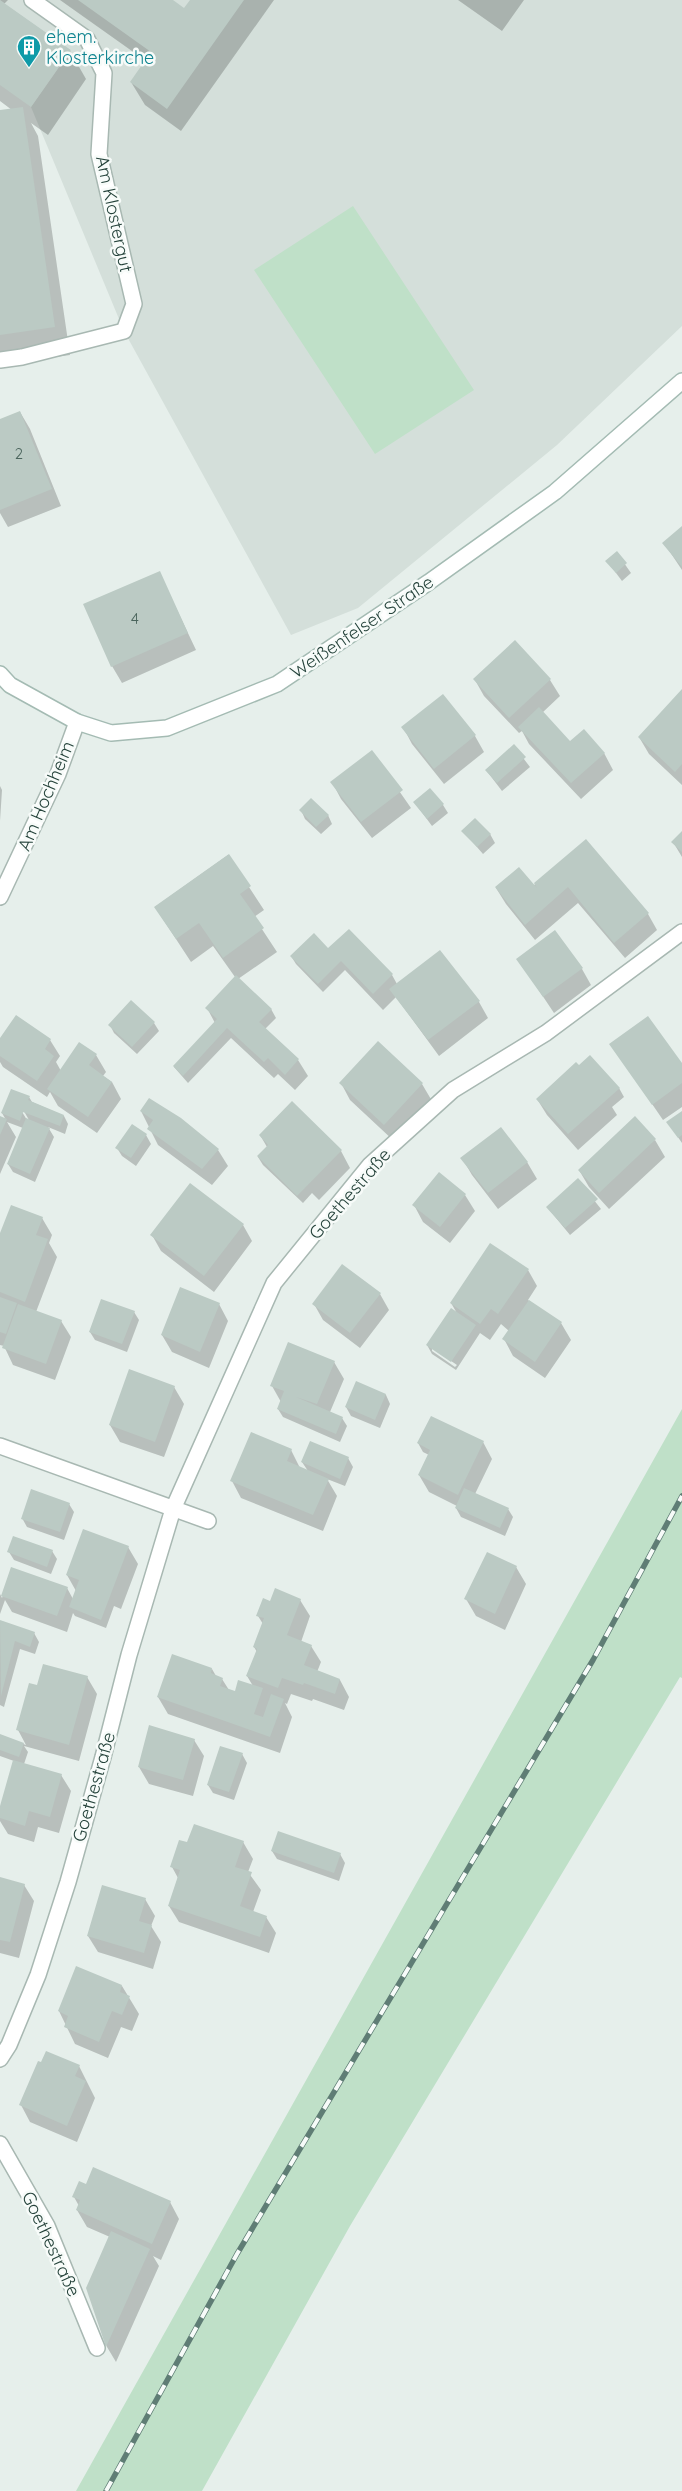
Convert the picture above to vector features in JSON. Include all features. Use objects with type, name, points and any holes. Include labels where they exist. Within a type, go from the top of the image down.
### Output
[{"type":"street","name":"Am Klostergut","points":[[0,360],[22,357],[124,331],[134,304],[99,154],[104,73],[87,39],[32,0]]},
{"type":"street","name":"Weißenfelser Straße","points":[[0,674],[10,685],[77,722],[111,733],[167,728],[277,684],[429,582],[555,492],[682,381]]},
{"type":"street","name":"Am Hochheim","points":[[0,897],[58,774],[77,722]]},
{"type":"street","name":"Goethestraße","points":[[0,2058],[9,2045],[38,1975],[68,1882],[129,1655],[173,1509],[274,1283],[370,1165],[453,1090],[546,1033],[682,932]]},
{"type":"street","points":[[0,1446],[208,1521]]},
{"type":"street","name":"Goethestraße","points":[[0,2144],[47,2226],[97,2348]]},
{"type":"shaded area","points":[[0,0],[682,0],[682,326],[557,445],[358,608],[291,635],[124,331],[31,107],[71,50]]},
{"type":"green space","points":[[353,206],[474,390],[375,454],[254,270]]},
{"type":"green space","points":[[682,1409],[682,1678],[680,1677],[350,2226],[202,2491],[76,2491]]},
{"type":"building","name":"ehem. Klosterkirche","points":[[0,0],[71,50],[31,107],[0,85]]},
{"type":"building","points":[[78,0],[173,0],[184,8],[190,0],[244,0],[167,109],[130,82],[151,52]]},
{"type":"building","points":[[23,107],[55,327],[0,335],[0,110]]},
{"type":"building","points":[[20,411],[52,489],[0,510],[0,419]]},
{"type":"building","points":[[682,526],[682,567],[662,543]]},
{"type":"building","points":[[617,551],[627,563],[616,573],[605,561]]},
{"type":"building","points":[[160,571],[188,633],[111,667],[83,604]]},
{"type":"building","points":[[515,640],[551,679],[509,718],[473,679]]},
{"type":"building","points":[[682,689],[682,764],[675,772],[638,737]]},
{"type":"building","points":[[443,694],[476,735],[434,769],[401,727]]},
{"type":"building","points":[[539,707],[570,741],[584,729],[605,753],[571,783],[518,727]]},
{"type":"building","points":[[514,744],[526,757],[497,783],[485,770]]},
{"type":"building","points":[[372,750],[403,790],[361,822],[330,782]]},
{"type":"building","points":[[430,788],[444,804],[427,819],[413,802]]},
{"type":"building","points":[[311,798],[329,815],[316,827],[299,810]]},
{"type":"building","points":[[475,818],[491,834],[477,847],[461,831]]},
{"type":"building","points":[[682,831],[682,852],[671,842]]},
{"type":"building","points":[[586,839],[649,913],[614,943],[568,887],[525,925],[495,887],[519,867],[537,888],[534,883]]},
{"type":"building","points":[[229,854],[251,886],[240,894],[264,928],[223,958],[199,923],[176,939],[154,907]]},
{"type":"building","points":[[349,929],[393,974],[373,994],[341,961],[318,984],[290,956],[314,933],[328,948]]},
{"type":"building","points":[[555,930],[583,968],[543,997],[516,959]]},
{"type":"building","points":[[440,950],[480,1001],[428,1040],[389,989]]},
{"type":"building","points":[[236,975],[272,1009],[259,1022],[299,1059],[285,1075],[268,1058],[264,1062],[227,1028],[183,1076],[173,1066],[217,1019],[205,1008]]},
{"type":"building","points":[[131,1000],[155,1022],[132,1047],[108,1025]]},
{"type":"building","points":[[16,1015],[51,1039],[45,1049],[54,1056],[37,1081],[0,1056],[0,1038]]},
{"type":"building","points":[[648,1016],[682,1063],[682,1083],[652,1105],[609,1044]]},
{"type":"building","points":[[378,1041],[423,1083],[384,1125],[339,1083]]},
{"type":"building","points":[[79,1042],[97,1054],[89,1065],[112,1082],[88,1117],[47,1089]]},
{"type":"building","points":[[590,1055],[620,1088],[568,1134],[536,1099],[576,1062],[579,1065]]},
{"type":"building","points":[[11,1089],[30,1096],[28,1100],[64,1115],[60,1126],[23,1112],[20,1121],[1,1113]]},
{"type":"building","points":[[149,1098],[181,1118],[219,1149],[202,1169],[147,1129],[153,1120],[140,1111]]},
{"type":"building","points":[[292,1101],[342,1150],[297,1196],[257,1156],[268,1145],[259,1135]]},
{"type":"building","points":[[682,1111],[682,1135],[678,1138],[666,1122]]},
{"type":"building","points":[[0,1116],[7,1119],[0,1135]]},
{"type":"building","points":[[635,1116],[656,1139],[599,1193],[578,1170]]},
{"type":"building","points":[[26,1118],[50,1128],[30,1174],[7,1164]]},
{"type":"building","points":[[132,1124],[147,1134],[131,1158],[115,1148]]},
{"type":"building","points":[[501,1127],[528,1162],[488,1193],[460,1158]]},
{"type":"building","points":[[439,1172],[466,1194],[440,1227],[412,1205]]},
{"type":"building","points":[[578,1178],[598,1199],[565,1228],[546,1207]]},
{"type":"building","points":[[190,1183],[244,1224],[204,1276],[150,1235]]},
{"type":"building","points":[[11,1205],[43,1217],[36,1235],[48,1239],[25,1302],[0,1292],[0,1233]]},
{"type":"building","points":[[490,1243],[529,1269],[498,1314],[491,1309],[480,1324],[450,1303]]},
{"type":"building","points":[[342,1264],[381,1293],[350,1333],[312,1304]]},
{"type":"building","points":[[180,1287],[220,1303],[200,1352],[161,1335]]},
{"type":"building","points":[[0,1297],[17,1303],[6,1334],[0,1332]]},
{"type":"building","points":[[101,1299],[135,1311],[122,1344],[89,1332]]},
{"type":"building","points":[[529,1300],[562,1322],[535,1362],[502,1339]]},
{"type":"building","points":[[18,1304],[62,1320],[46,1364],[2,1348]]},
{"type":"building","points":[[451,1308],[476,1325],[451,1362],[426,1345]]},
{"type":"building","points":[[288,1342],[335,1361],[317,1404],[296,1397],[343,1417],[336,1434],[277,1409],[284,1391],[270,1386]]},
{"type":"building","points":[[129,1369],[175,1386],[155,1442],[109,1425]]},
{"type":"building","points":[[356,1381],[386,1394],[375,1420],[345,1407]]},
{"type":"building","points":[[431,1416],[484,1441],[458,1495],[418,1475],[430,1450],[417,1443]]},
{"type":"building","points":[[251,1432],[292,1449],[287,1461],[329,1479],[313,1515],[230,1481]]},
{"type":"building","points":[[310,1441],[349,1457],[340,1479],[301,1462]]},
{"type":"building","points":[[464,1488],[509,1508],[500,1528],[455,1508]]},
{"type":"building","points":[[31,1489],[70,1503],[60,1532],[21,1519]]},
{"type":"building","points":[[83,1529],[129,1546],[101,1620],[69,1607],[79,1580],[66,1575]]},
{"type":"building","points":[[13,1536],[53,1550],[47,1567],[7,1552]]},
{"type":"building","points":[[487,1552],[517,1566],[495,1614],[464,1599]]},
{"type":"building","points":[[11,1567],[68,1587],[57,1616],[1,1596]]},
{"type":"building","points":[[275,1588],[301,1599],[287,1635],[312,1645],[304,1665],[340,1679],[335,1694],[304,1683],[303,1685],[282,1678],[278,1688],[246,1676],[257,1649],[253,1647],[264,1618],[256,1616],[263,1598],[270,1601]]},
{"type":"building","points":[[0,1620],[35,1632],[30,1647],[15,1641],[1,1696]]},
{"type":"building","points":[[172,1654],[212,1668],[211,1673],[223,1678],[220,1686],[235,1691],[238,1680],[263,1688],[254,1714],[263,1717],[271,1694],[284,1699],[270,1737],[157,1697]]},
{"type":"building","points":[[43,1664],[88,1676],[69,1745],[16,1730],[29,1683],[37,1685]]},
{"type":"building","points":[[149,1725],[195,1739],[183,1780],[138,1767]]},
{"type":"building","points":[[0,1734],[24,1743],[19,1757],[0,1750]]},
{"type":"building","points":[[220,1746],[243,1753],[229,1792],[207,1785]]},
{"type":"building","points":[[13,1760],[62,1774],[50,1817],[29,1811],[25,1826],[0,1818],[0,1806]]},
{"type":"building","points":[[194,1824],[244,1841],[235,1867],[252,1872],[240,1906],[267,1916],[260,1937],[168,1906],[180,1870],[170,1867],[179,1840],[187,1842]]},
{"type":"building","points":[[278,1831],[341,1853],[334,1873],[271,1851]]},
{"type":"building","points":[[0,1877],[25,1884],[10,1942],[0,1940]]},
{"type":"building","points":[[102,1885],[146,1898],[139,1921],[152,1925],[144,1953],[87,1936]]},
{"type":"building","points":[[76,1966],[122,1985],[120,1992],[130,1996],[122,2015],[112,2011],[99,2042],[64,2027],[68,2016],[58,2011]]},
{"type":"building","points":[[46,2051],[80,2065],[75,2076],[86,2081],[67,2126],[19,2105],[38,2061],[41,2062]]},
{"type":"building","points":[[93,2167],[171,2201],[152,2244],[76,2210],[80,2200],[72,2197],[79,2181],[86,2184]]},
{"type":"building","points":[[111,2231],[150,2249],[106,2347],[86,2288]]},
{"type":"railway","points":[[106,2491],[237,2254],[593,1660],[682,1496]]},
{"type":"place","name":"ehem. Klosterkirche","points":[[29,68]]}]
